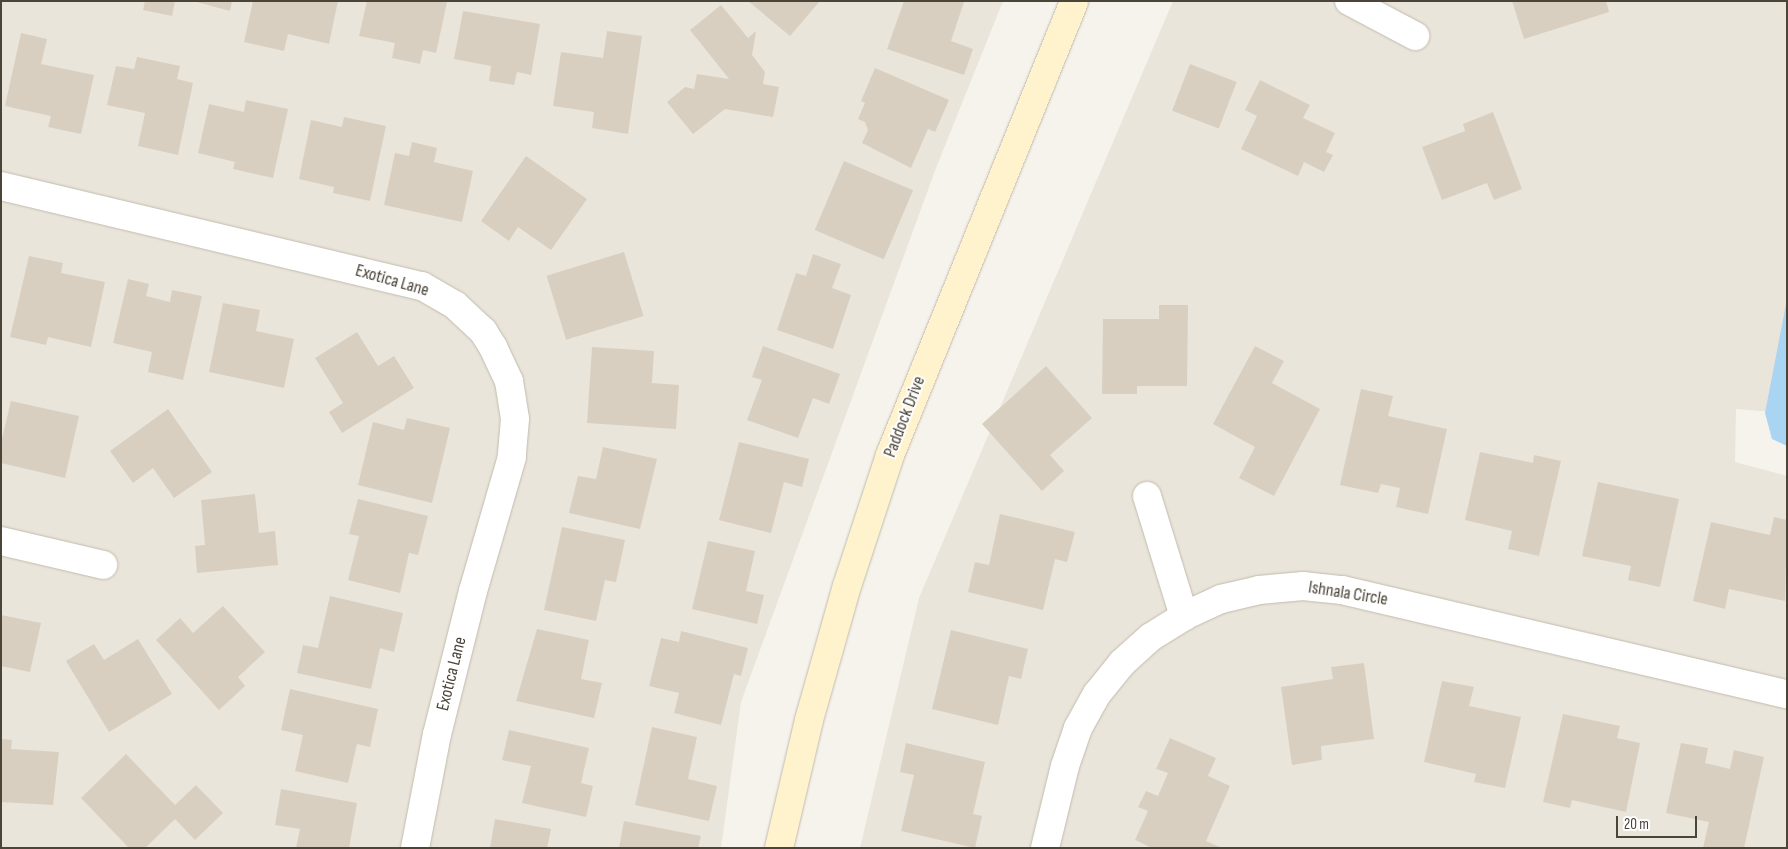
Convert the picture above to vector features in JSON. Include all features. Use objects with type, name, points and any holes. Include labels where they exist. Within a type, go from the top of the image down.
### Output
[{"type":"street","name":"Paddock Drive","points":[[779,848],[814,700],[847,586],[890,455],[1074,1]]},
{"type":"street","points":[[1349,1],[1415,36]]},
{"type":"street","name":"Exotica Lane","points":[[1,186],[422,286],[455,305],[483,331],[494,347],[509,381],[516,419],[512,457],[473,591],[438,734],[414,848]]},
{"type":"street","points":[[1147,496],[1184,616]]},
{"type":"street","points":[[1,541],[103,565]]},
{"type":"street","name":"Ishnala Circle","points":[[1045,848],[1065,766],[1078,728],[1097,694],[1136,650],[1184,616],[1221,599],[1259,590],[1303,586],[1342,590],[1787,694]]},
{"type":"shaded area","points":[[1,1],[1003,1],[936,168],[741,702],[721,848],[1,848]]},
{"type":"shaded area","points":[[1173,1],[1787,1],[1787,413],[1736,409],[1735,462],[1787,476],[1787,848],[860,848],[919,598]]},
{"type":"water","points":[[1787,299],[1787,446],[1772,439],[1765,413]]},
{"type":"building","points":[[145,1],[175,1],[172,16],[143,10]]},
{"type":"building","points":[[193,1],[232,1],[230,11]]},
{"type":"building","points":[[253,1],[338,1],[329,44],[288,34],[284,51],[244,42]]},
{"type":"building","points":[[367,1],[447,2],[436,53],[423,50],[420,64],[392,58],[395,43],[359,36]]},
{"type":"building","points":[[748,1],[820,1],[790,36]]},
{"type":"building","points":[[904,1],[964,2],[951,41],[973,49],[964,75],[887,49]]},
{"type":"building","points":[[1512,1],[1606,1],[1609,12],[1524,39]]},
{"type":"building","points":[[721,5],[748,38],[756,31],[752,55],[765,72],[763,84],[779,87],[773,117],[725,109],[693,134],[667,102],[685,87],[694,89],[697,74],[729,79],[690,30]]},
{"type":"building","points":[[463,11],[540,24],[531,75],[517,72],[514,85],[489,81],[491,66],[454,59]]},
{"type":"building","points":[[607,31],[642,36],[628,134],[592,128],[594,112],[553,106],[561,52],[603,58]]},
{"type":"building","points":[[21,33],[47,39],[41,64],[94,75],[81,134],[48,127],[51,116],[5,106]]},
{"type":"building","points":[[137,57],[180,66],[177,79],[193,83],[178,155],[138,146],[145,113],[107,105],[116,66],[134,69]]},
{"type":"building","points":[[1190,64],[1237,82],[1219,129],[1172,111]]},
{"type":"building","points":[[875,68],[949,100],[935,132],[928,129],[911,168],[862,143],[868,130],[865,122],[858,119],[865,103],[861,101]]},
{"type":"building","points":[[1260,80],[1310,105],[1303,118],[1335,133],[1326,152],[1333,155],[1324,172],[1304,162],[1298,176],[1241,149],[1257,116],[1245,110]]},
{"type":"building","points":[[246,100],[288,109],[273,178],[233,169],[235,162],[198,153],[209,104],[244,112]]},
{"type":"building","points":[[1493,112],[1522,189],[1494,200],[1487,183],[1442,200],[1422,147],[1465,131],[1463,124]]},
{"type":"building","points":[[344,117],[386,126],[370,201],[333,193],[334,187],[299,179],[311,120],[342,127]]},
{"type":"building","points":[[412,142],[437,148],[434,162],[473,171],[462,222],[384,205],[395,153],[409,156]]},
{"type":"building","points":[[526,156],[587,199],[551,250],[518,227],[509,241],[481,221]]},
{"type":"building","points":[[844,161],[913,190],[884,259],[815,230]]},
{"type":"building","points":[[624,252],[644,316],[566,340],[547,276]]},
{"type":"building","points":[[813,254],[841,264],[832,288],[851,295],[833,349],[777,330],[796,273],[806,276]]},
{"type":"building","points":[[29,256],[63,263],[61,273],[105,282],[91,347],[48,337],[46,345],[10,337]]},
{"type":"building","points":[[128,279],[149,284],[146,296],[170,302],[172,290],[202,296],[183,380],[148,372],[152,352],[113,343]]},
{"type":"building","points":[[223,303],[260,310],[256,331],[294,339],[284,388],[209,372]]},
{"type":"building","points":[[1159,305],[1188,305],[1187,386],[1137,386],[1137,394],[1102,394],[1103,319],[1159,319]]},
{"type":"building","points":[[357,332],[378,366],[394,356],[414,388],[342,433],[329,412],[343,403],[315,358]]},
{"type":"building","points":[[763,346],[840,374],[829,404],[813,398],[798,438],[747,420],[762,380],[752,377]]},
{"type":"building","points":[[1255,346],[1284,361],[1272,383],[1320,409],[1274,496],[1239,478],[1255,447],[1213,424]]},
{"type":"building","points":[[592,347],[654,351],[652,383],[679,385],[676,429],[587,423]]},
{"type":"building","points":[[1046,366],[1092,418],[1050,455],[1064,471],[1042,491],[982,424]]},
{"type":"building","points":[[1361,389],[1393,396],[1388,416],[1447,429],[1428,514],[1396,507],[1400,488],[1381,484],[1378,493],[1340,485]]},
{"type":"building","points":[[11,401],[79,416],[65,478],[1,463],[1,443]]},
{"type":"building","points":[[168,409],[212,472],[174,498],[153,468],[133,483],[110,451]]},
{"type":"building","points":[[407,418],[450,428],[432,503],[358,485],[373,422],[404,430]]},
{"type":"building","points":[[739,442],[809,459],[802,487],[784,482],[771,533],[719,520]]},
{"type":"building","points":[[603,447],[657,459],[640,529],[569,513],[578,476],[596,479]]},
{"type":"building","points":[[1480,452],[1533,463],[1534,455],[1561,461],[1539,556],[1508,549],[1512,531],[1465,520]]},
{"type":"building","points":[[1598,482],[1679,499],[1660,587],[1628,580],[1631,566],[1582,556]]},
{"type":"building","points":[[255,494],[259,533],[275,531],[278,565],[197,573],[195,546],[205,545],[201,500]]},
{"type":"building","points":[[358,499],[428,516],[418,555],[409,553],[400,593],[348,580],[359,536],[349,534]]},
{"type":"building","points":[[1000,514],[1075,532],[1067,562],[1055,559],[1043,610],[968,592],[975,562],[989,565]]},
{"type":"building","points":[[1774,517],[1787,520],[1785,601],[1729,589],[1725,609],[1693,601],[1711,522],[1770,535]]},
{"type":"building","points":[[562,527],[625,540],[616,582],[605,580],[596,621],[544,610]]},
{"type":"building","points":[[708,541],[755,551],[746,591],[764,595],[757,624],[692,609]]},
{"type":"building","points":[[330,596],[403,613],[394,652],[380,648],[371,689],[297,673],[303,645],[318,648]]},
{"type":"building","points":[[223,606],[265,652],[238,677],[245,686],[219,710],[156,640],[180,618],[193,633]]},
{"type":"building","points":[[1,615],[41,623],[30,672],[1,666]]},
{"type":"building","points":[[537,629],[589,640],[581,679],[602,683],[594,718],[516,701]]},
{"type":"building","points":[[951,630],[1028,649],[1021,679],[1009,676],[998,725],[932,709]]},
{"type":"building","points":[[681,631],[748,648],[741,676],[734,674],[721,725],[674,713],[679,693],[649,686],[661,638],[679,642]]},
{"type":"building","points":[[138,639],[172,694],[109,732],[66,661],[94,644],[104,660]]},
{"type":"building","points":[[1364,663],[1374,739],[1321,746],[1322,760],[1292,765],[1281,687],[1333,679],[1331,667]]},
{"type":"building","points":[[1442,681],[1474,687],[1469,706],[1521,717],[1505,788],[1474,782],[1476,774],[1424,762]]},
{"type":"building","points":[[290,689],[378,709],[370,747],[357,744],[348,783],[295,771],[303,735],[281,730]]},
{"type":"building","points":[[1563,714],[1620,726],[1617,738],[1640,743],[1626,812],[1572,800],[1570,808],[1543,802]]},
{"type":"building","points":[[652,727],[697,737],[688,779],[717,786],[709,821],[635,805]]},
{"type":"building","points":[[509,730],[589,748],[581,783],[593,786],[586,817],[522,803],[531,766],[502,760]]},
{"type":"building","points":[[1170,738],[1216,758],[1208,776],[1230,786],[1206,841],[1222,848],[1152,848],[1135,840],[1148,811],[1138,807],[1146,791],[1158,796],[1168,773],[1156,769]]},
{"type":"building","points":[[1,739],[12,740],[11,749],[59,752],[53,805],[1,802]]},
{"type":"building","points":[[906,743],[985,762],[973,814],[982,816],[975,848],[901,831],[914,775],[900,772]]},
{"type":"building","points":[[1681,743],[1708,748],[1705,763],[1730,769],[1734,750],[1764,757],[1744,848],[1703,848],[1709,822],[1666,813]]},
{"type":"building","points":[[126,754],[175,805],[196,785],[223,813],[195,840],[175,819],[145,848],[129,848],[81,798]]},
{"type":"building","points":[[281,789],[357,803],[349,848],[296,848],[300,829],[275,825]]},
{"type":"building","points":[[495,819],[551,829],[547,848],[490,848]]},
{"type":"building","points":[[624,821],[701,836],[698,848],[619,848]]}]
